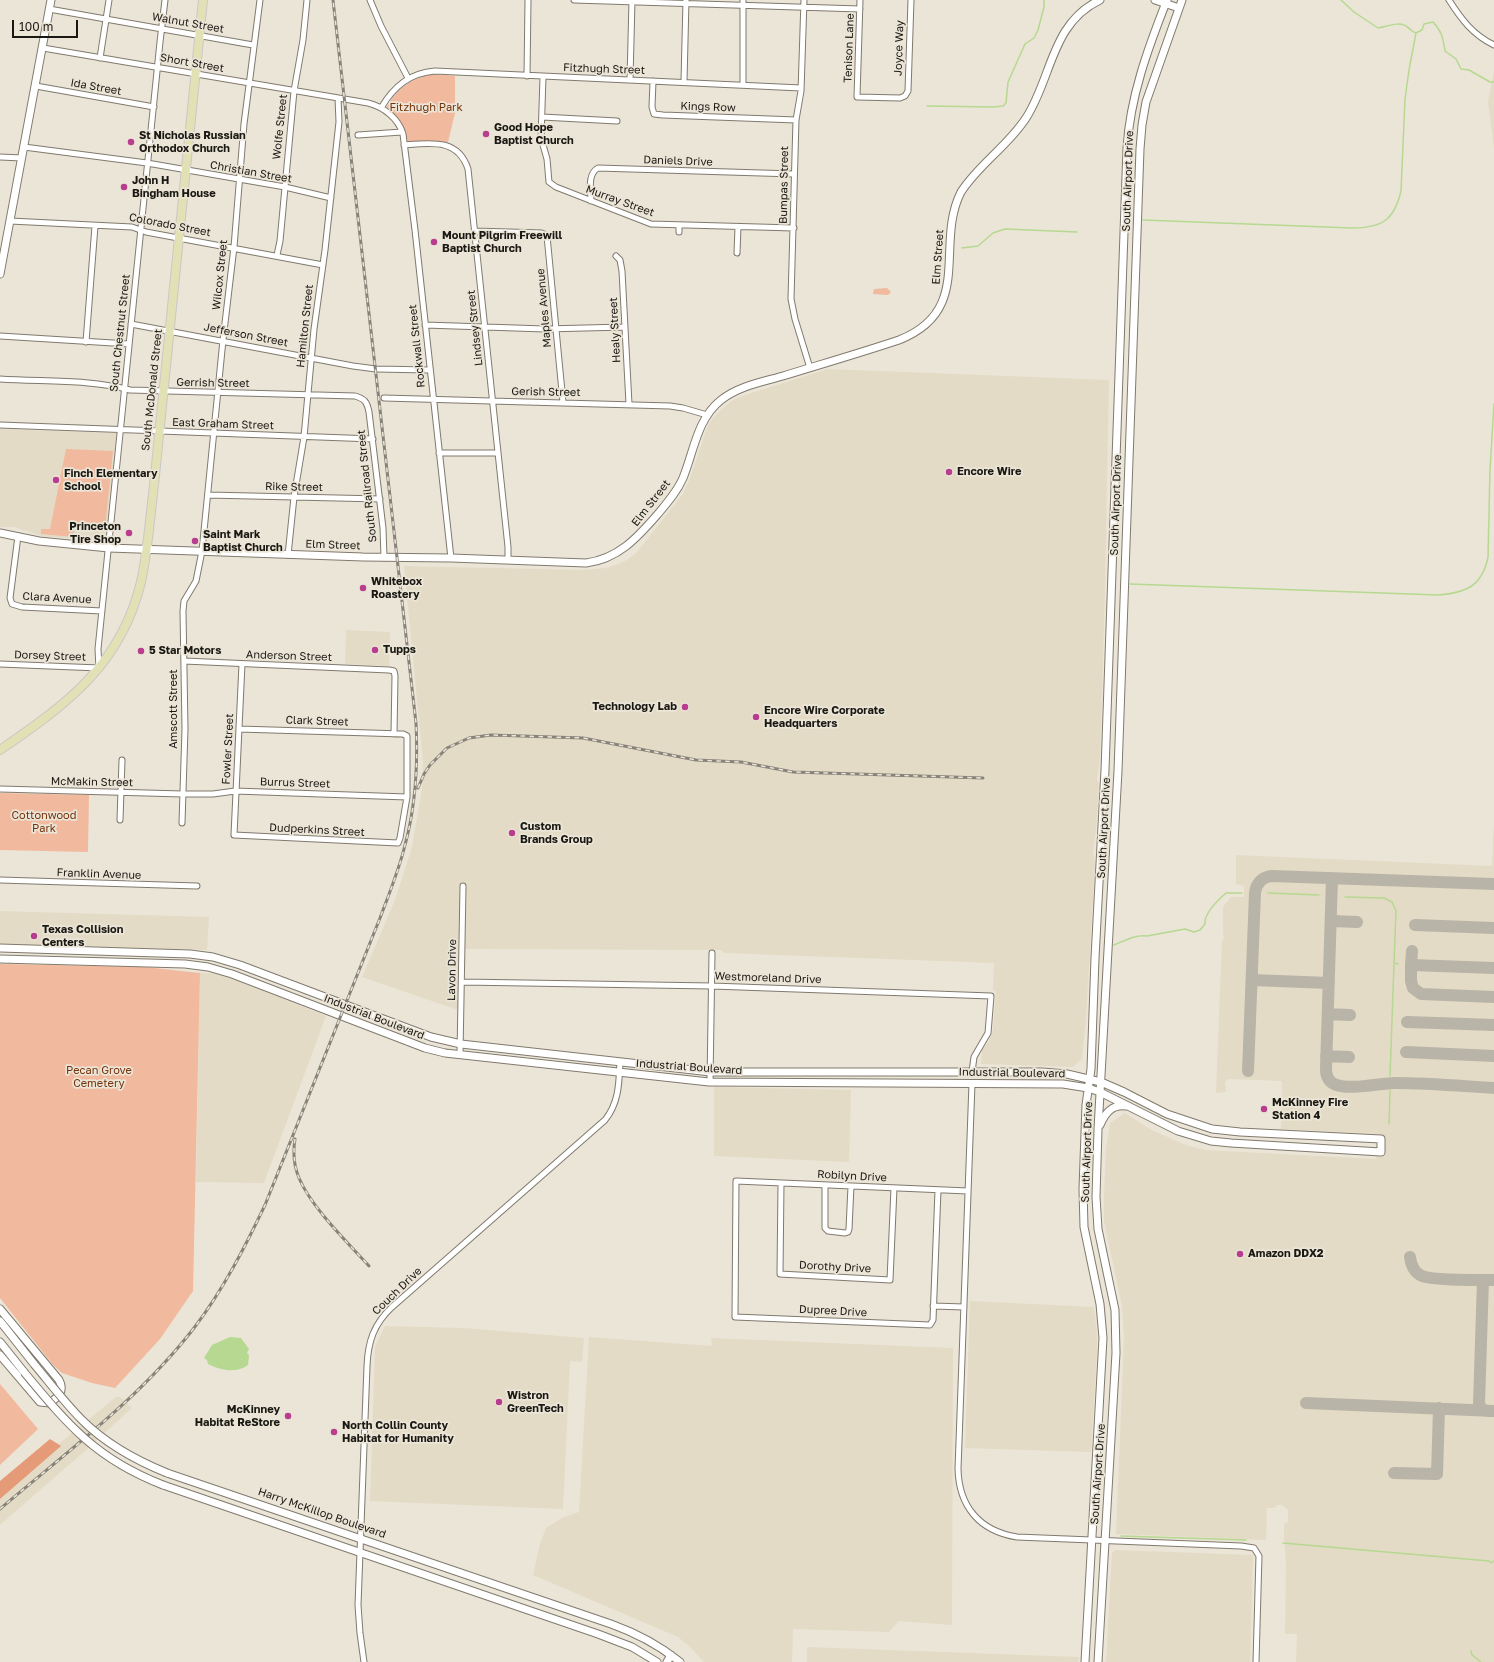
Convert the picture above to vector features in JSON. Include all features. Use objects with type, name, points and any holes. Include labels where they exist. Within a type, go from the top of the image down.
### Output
[{"type":"main road","points":[[0,274],[51,0]]},
{"type":"main road","name":"South McDonald Street","points":[[0,750],[35,727],[68,700],[99,668],[115,644],[131,612],[140,583],[147,549],[203,0]]},
{"type":"main road","name":"Elm Street","points":[[0,533],[39,541],[109,548],[202,552],[384,558],[451,558],[591,562],[610,556],[629,545],[676,491],[684,476],[701,426],[707,415],[720,401],[736,391],[905,338],[916,332],[932,318],[941,303],[946,290],[950,268],[952,220],[956,203],[961,192],[1025,120],[1059,42],[1068,26],[1081,12],[1100,0]]},
{"type":"main road","points":[[1155,0],[1166,2],[1179,8]]},
{"type":"main road","name":"South Airport Drive","points":[[1098,1662],[1116,1353],[1115,1317],[1098,1229],[1096,1194],[1098,1129],[1118,771],[1142,125],[1152,81],[1182,0]]},
{"type":"main road","name":"South Airport Drive","points":[[1085,1662],[1103,1338],[1101,1311],[1085,1233],[1082,1193],[1105,770],[1128,127],[1134,94],[1166,2]]},
{"type":"main road","points":[[1105,770],[1118,771]]},
{"type":"main road","name":"Industrial Boulevard","points":[[0,948],[202,955],[230,962],[418,1034],[461,1044],[710,1072],[1047,1072],[1067,1074],[1101,1082],[1167,1114],[1212,1129],[1240,1132],[1381,1139],[1381,1152],[1211,1141],[1170,1128],[1130,1106],[1100,1092],[1088,1088],[1051,1083],[710,1082],[460,1054],[425,1048],[279,993],[226,971],[200,965],[176,963],[0,959]]},
{"type":"main road","points":[[26,949],[26,960]]},
{"type":"main road","points":[[81,962],[82,951]]},
{"type":"main road","points":[[95,952],[95,962]]},
{"type":"main road","points":[[281,982],[279,993],[290,993],[309,999],[318,995]]},
{"type":"main road","points":[[844,1072],[844,1083]]},
{"type":"main road","points":[[972,1072],[972,1083]]},
{"type":"main road","points":[[1098,1129],[1103,1117],[1110,1110],[1116,1106],[1130,1106]]},
{"type":"main road","points":[[1082,1193],[1096,1194]]},
{"type":"main road","points":[[0,1309],[59,1380],[62,1385],[61,1392],[50,1403],[40,1402],[0,1355]]},
{"type":"main road","name":"Harry McKillop Boulevard","points":[[0,1321],[75,1412],[100,1436],[129,1455],[167,1473],[622,1628],[644,1638],[672,1655],[680,1662]]},
{"type":"main road","points":[[0,1342],[61,1416],[98,1450],[132,1472],[163,1485],[620,1642],[657,1662]]},
{"type":"main road","points":[[1098,1419],[1112,1421]]},
{"type":"main road","points":[[526,1609],[530,1597]]},
{"type":"main road","points":[[667,1662],[672,1655]]},
{"type":"street","points":[[100,58],[109,0]]},
{"type":"street","name":"South Chestnut Street","points":[[99,668],[98,655],[120,429],[161,29],[166,0]]},
{"type":"street","name":"Wilcox Street","points":[[202,552],[223,340],[234,247],[249,83],[260,0]]},
{"type":"street","name":"Wolfe Street","points":[[277,256],[280,241],[294,91],[303,40],[307,0]]},
{"type":"street","points":[[370,0],[381,26],[408,78]]},
{"type":"street","points":[[527,76],[528,0]]},
{"type":"street","points":[[574,0],[743,2],[804,7],[860,9]]},
{"type":"street","name":"Bumpas Street","points":[[804,0],[801,88],[796,120],[791,299],[795,319],[810,368]]},
{"type":"street","name":"Tenison Lane","points":[[857,97],[860,0]]},
{"type":"street","name":"Joyce Way","points":[[857,97],[900,98],[905,96],[908,91],[911,0]]},
{"type":"street","points":[[1449,0],[1468,27],[1494,45]]},
{"type":"street","points":[[630,80],[632,1]]},
{"type":"street","points":[[684,82],[686,2]]},
{"type":"street","points":[[743,2],[743,85]]},
{"type":"street","name":"Walnut Street","points":[[49,9],[253,45]]},
{"type":"street","name":"Short Street","points":[[42,48],[338,98]]},
{"type":"street","name":"Fitzhugh Street","points":[[381,108],[392,92],[408,78],[424,72],[435,71],[801,88]]},
{"type":"street","name":"Murray Street","points":[[543,77],[541,143],[548,159],[548,177],[550,182],[556,188],[651,224],[679,226],[794,228]]},
{"type":"street","name":"Kings Row","points":[[653,81],[652,107],[654,114],[796,120]]},
{"type":"street","name":"Ida Street","points":[[36,86],[154,107]]},
{"type":"street","name":"Rockwall Street","points":[[338,98],[368,103],[381,108],[392,116],[402,132],[415,230],[451,558]]},
{"type":"street","name":"Hamilton Street","points":[[288,555],[294,497],[304,437],[311,358],[331,198],[339,122],[338,98]]},
{"type":"street","points":[[542,117],[617,121]]},
{"type":"street","points":[[358,136],[402,132]]},
{"type":"street","name":"Lindsey Street","points":[[404,145],[438,143],[450,147],[462,157],[468,173],[493,400],[508,547],[508,560]]},
{"type":"street","name":"Christian Street","points":[[24,147],[147,163],[285,188],[331,198]]},
{"type":"street","points":[[0,157],[22,158]]},
{"type":"street","name":"Daniels Drive","points":[[591,202],[591,176],[594,170],[598,168],[794,174]]},
{"type":"street","name":"Colorado Street","points":[[10,221],[132,227],[179,238],[234,247],[323,265]]},
{"type":"street","points":[[86,342],[95,226]]},
{"type":"street","points":[[679,226],[679,232]]},
{"type":"street","points":[[737,253],[738,227]]},
{"type":"street","name":"Maples Avenue","points":[[475,231],[542,233],[546,235],[563,402]]},
{"type":"street","name":"Healy Street","points":[[616,256],[620,260],[622,271],[629,404]]},
{"type":"street","name":"Jefferson Street","points":[[131,324],[376,369],[430,370]]},
{"type":"street","points":[[425,325],[556,328],[625,327]]},
{"type":"street","points":[[0,336],[129,344]]},
{"type":"street","name":"Gerrish Street","points":[[0,379],[102,384],[125,388],[163,391],[362,398],[366,401],[369,412]]},
{"type":"street","name":"Gerish Street","points":[[384,398],[629,404],[676,407],[707,415]]},
{"type":"street","name":"South Railroad Street","points":[[369,412],[380,499],[384,558]]},
{"type":"street","name":"East Graham Street","points":[[0,425],[373,439]]},
{"type":"street","points":[[439,453],[498,453]]},
{"type":"street","name":"Rike Street","points":[[208,495],[380,499]]},
{"type":"street","name":"Clara Avenue","points":[[18,536],[10,598],[12,604],[22,607],[102,611]]},
{"type":"street","name":"Amscott Street","points":[[182,823],[184,601],[196,581],[202,552]]},
{"type":"street","name":"Anderson Street","points":[[184,661],[394,671],[394,734]]},
{"type":"street","name":"Dorsey Street","points":[[0,664],[99,668]]},
{"type":"street","name":"Fowler Street","points":[[234,835],[242,664]]},
{"type":"street","name":"Clark Street","points":[[239,729],[394,734]]},
{"type":"street","points":[[394,734],[403,734],[407,736],[408,740],[407,797]]},
{"type":"street","points":[[120,820],[122,760]]},
{"type":"street","name":"McMakin Street","points":[[0,789],[183,794]]},
{"type":"street","name":"Burrus Street","points":[[183,794],[213,794],[235,791],[407,797]]},
{"type":"street","name":"Dudperkins Street","points":[[234,835],[398,843],[407,797]]},
{"type":"street","name":"Franklin Avenue","points":[[0,880],[196,886]]},
{"type":"street","name":"Lavon Drive","points":[[460,1054],[463,886]]},
{"type":"street","points":[[710,1082],[712,953]]},
{"type":"street","name":"Westmoreland Drive","points":[[462,982],[712,986],[991,996],[988,1033],[974,1058],[972,1072]]},
{"type":"street","name":"Couch Drive","points":[[364,1662],[358,1612],[360,1538],[366,1366],[368,1348],[374,1329],[384,1314],[605,1120],[616,1101],[620,1062]]},
{"type":"street","points":[[972,1083],[958,1469],[960,1487],[966,1504],[971,1512],[981,1522],[1002,1533],[1028,1538],[1250,1546],[1256,1549],[1259,1556],[1256,1662]]},
{"type":"street","name":"Robilyn Drive","points":[[736,1181],[968,1191]]},
{"type":"street","name":"Dupree Drive","points":[[736,1181],[735,1317],[927,1326],[932,1322],[938,1190]]},
{"type":"street","name":"Dorothy Drive","points":[[781,1183],[780,1274],[890,1280],[894,1188]]},
{"type":"street","points":[[825,1184],[825,1228],[828,1232],[845,1233],[849,1230],[851,1186]]},
{"type":"street","points":[[933,1306],[964,1307]]},
{"type":"shaded area","points":[[1494,71],[1494,149],[1488,101]]},
{"type":"shaded area","name":"Encore Wire","points":[[828,369],[1109,380],[1105,592],[1100,757],[1097,779],[1099,784],[1093,853],[1095,862],[1086,1020],[1082,1059],[1073,1067],[981,1064],[982,1050],[989,1041],[993,1029],[996,991],[993,991],[994,963],[724,953],[721,950],[459,949],[458,1010],[362,977],[395,900],[412,847],[422,789],[423,762],[404,566],[583,570],[606,568],[627,560],[637,552],[682,495],[689,481],[707,428],[712,419],[722,409],[733,400],[745,395]]},
{"type":"shaded area","name":"Finch Elementary School","points":[[0,429],[117,433],[105,542],[42,536],[14,527],[0,527]]},
{"type":"shaded area","name":"Tupps","points":[[346,630],[390,632],[389,666],[345,664]]},
{"type":"shaded area","points":[[1494,820],[1494,1662],[1296,1662],[1297,1634],[1285,1634],[1286,1563],[1284,1524],[1288,1522],[1288,1510],[1282,1505],[1277,1505],[1274,1508],[1267,1508],[1266,1540],[1116,1534],[1124,1337],[1122,1306],[1104,1221],[1106,1149],[1110,1123],[1125,1113],[1150,1129],[1183,1144],[1205,1150],[1376,1159],[1377,1134],[1281,1129],[1282,1081],[1229,1079],[1225,1082],[1226,1092],[1216,1093],[1222,941],[1224,939],[1223,907],[1231,897],[1244,897],[1244,886],[1236,884],[1236,855],[1492,866]]},
{"type":"shaded area","points":[[0,911],[209,917],[207,950],[0,945]]},
{"type":"shaded area","points":[[200,973],[221,974],[326,1016],[264,1183],[196,1182]]},
{"type":"shaded area","points":[[714,1087],[851,1090],[849,1162],[714,1156]]},
{"type":"shaded area","points":[[970,1301],[1094,1307],[1097,1352],[1091,1452],[965,1448]]},
{"type":"shaded area","points":[[385,1326],[464,1328],[584,1338],[582,1362],[570,1361],[563,1509],[370,1501],[375,1347]]},
{"type":"shaded area","points":[[230,1337],[241,1338],[249,1349],[247,1353],[249,1355],[248,1365],[243,1368],[228,1370],[208,1364],[207,1360],[204,1358],[212,1345]]},
{"type":"shaded area","points":[[589,1337],[712,1346],[711,1338],[953,1348],[952,1625],[899,1621],[889,1632],[793,1629],[792,1662],[704,1662],[678,1637],[533,1575],[540,1544],[546,1528],[564,1517],[579,1512]]},
{"type":"shaded area","points":[[116,1397],[120,1397],[132,1408],[0,1525],[0,1492]]},
{"type":"shaded area","points":[[50,1439],[61,1446],[0,1499],[0,1481]]},
{"type":"shaded area","points":[[1115,1550],[1253,1555],[1250,1662],[1106,1662],[1112,1553]]},
{"type":"shaded area","points":[[807,1647],[1079,1657],[1078,1662],[807,1662]]},
{"type":"green space","name":"Fitzhugh Park","points":[[434,74],[455,76],[455,113],[448,142],[408,142],[404,129],[396,116],[387,107],[391,100],[406,84],[419,78]]},
{"type":"green space","points":[[887,288],[891,292],[888,295],[873,294],[874,289]]},
{"type":"green space","points":[[66,449],[113,451],[105,529],[74,528],[74,537],[41,534],[41,529],[50,529]]},
{"type":"green space","name":"Cottonwood Park","points":[[0,793],[89,795],[88,852],[0,850]]},
{"type":"green space","name":"Pecan Grove Cemetery","points":[[0,964],[145,967],[200,973],[193,1291],[160,1339],[115,1388],[92,1383],[62,1373],[53,1365],[0,1298]]},
{"type":"green space","points":[[0,1384],[38,1429],[0,1465]]},
{"type":"waterway","points":[[927,106],[1003,106],[1006,103],[1008,82],[1025,44],[1034,38],[1038,30],[1044,7],[1044,0]]},
{"type":"waterway","points":[[1341,0],[1354,12],[1378,28],[1400,24],[1416,33],[1422,30],[1424,24],[1433,22],[1443,39],[1445,51],[1456,59],[1461,69],[1469,70],[1490,82],[1494,82]]},
{"type":"waterway","points":[[1143,220],[1352,228],[1362,228],[1385,221],[1394,209],[1401,191],[1405,99],[1416,33]]},
{"type":"waterway","points":[[962,248],[978,246],[993,233],[1005,229],[1077,232]]},
{"type":"waterway","points":[[1130,584],[1438,595],[1464,590],[1477,582],[1485,567],[1488,557],[1490,470],[1494,404]]},
{"type":"waterway","points":[[1114,945],[1139,936],[1147,936],[1185,929],[1194,932],[1200,930],[1205,924],[1205,920],[1209,912],[1226,893],[1242,893]]},
{"type":"waterway","points":[[1268,893],[1319,895]]},
{"type":"waterway","points":[[1345,897],[1384,898],[1392,902],[1396,911],[1394,963],[1398,964]]},
{"type":"waterway","points":[[1390,1076],[1394,964]]},
{"type":"waterway","points":[[1389,1124],[1390,1091]]},
{"type":"waterway","points":[[1121,1536],[1246,1540]]},
{"type":"waterway","points":[[1283,1543],[1489,1561],[1491,1563],[1494,1561]]},
{"type":"waterway","points":[[1471,1651],[1472,1655],[1481,1662]]},
{"type":"taxiway","points":[[1248,1071],[1255,893],[1258,883],[1262,879],[1272,876],[1494,884]]},
{"type":"taxiway","points":[[1332,878],[1326,1069],[1329,1080],[1334,1084],[1348,1087],[1395,1083],[1494,1088]]},
{"type":"taxiway","points":[[1331,921],[1357,922]]},
{"type":"taxiway","points":[[1415,925],[1494,928]]},
{"type":"taxiway","points":[[1411,965],[1412,951]]},
{"type":"taxiway","points":[[1494,968],[1411,965],[1411,981],[1413,988],[1421,994],[1494,997]]},
{"type":"taxiway","points":[[1252,980],[1329,983]]},
{"type":"taxiway","points":[[1328,1014],[1350,1015]]},
{"type":"taxiway","points":[[1407,1022],[1494,1025]]},
{"type":"taxiway","points":[[1406,1052],[1494,1056]]},
{"type":"taxiway","points":[[1326,1056],[1349,1057]]},
{"type":"taxiway","points":[[1410,1257],[1414,1270],[1425,1277],[1456,1280],[1494,1280]]},
{"type":"taxiway","points":[[1483,1280],[1479,1404],[1482,1409],[1487,1411]]},
{"type":"taxiway","points":[[1306,1403],[1494,1411]]},
{"type":"taxiway","points":[[1394,1473],[1437,1474],[1439,1408]]},
{"type":"railway","points":[[0,1509],[127,1401],[173,1354],[215,1299],[265,1205],[394,882],[409,830],[414,800],[417,754],[416,723],[333,0]]},
{"type":"railway","points":[[418,788],[430,765],[447,748],[469,738],[491,735],[583,738],[696,760],[741,762],[793,772],[983,778]]},
{"type":"railway","points":[[295,1139],[295,1164],[297,1173],[305,1189],[321,1213],[369,1266]]},
{"type":"place","name":"Good Hope Baptist Church","points":[[486,134]]},
{"type":"place","name":"St Nicholas Russian Orthodox Church","points":[[131,142]]},
{"type":"place","name":"John H Bingham House","points":[[124,187]]},
{"type":"place","name":"Mount Pilgrim Freewill Baptist Church","points":[[434,242]]},
{"type":"place","name":"Encore Wire","points":[[949,472]]},
{"type":"place","name":"Finch Elementary School","points":[[56,480]]},
{"type":"place","name":"Princeton Tire Shop","points":[[129,533]]},
{"type":"place","name":"Saint Mark Baptist Church","points":[[195,541]]},
{"type":"place","name":"Whitebox Roastery","points":[[363,588]]},
{"type":"place","name":"Tupps","points":[[375,650]]},
{"type":"place","name":"5 Star Motors","points":[[141,651]]},
{"type":"place","name":"Technology Lab","points":[[685,707]]},
{"type":"place","name":"Encore Wire Corporate Headquarters","points":[[756,717]]},
{"type":"place","name":"Custom Brands Group","points":[[512,833]]},
{"type":"place","name":"Texas Collision Centers","points":[[34,936]]},
{"type":"place","name":"McKinney Fire Station 4","points":[[1264,1109]]},
{"type":"place","name":"Amazon DDX2","points":[[1240,1254]]},
{"type":"place","name":"Wistron GreenTech","points":[[499,1402]]},
{"type":"place","name":"McKinney Habitat ReStore","points":[[288,1416]]},
{"type":"place","name":"North Collin County Habitat for Humanity","points":[[334,1432]]}]
